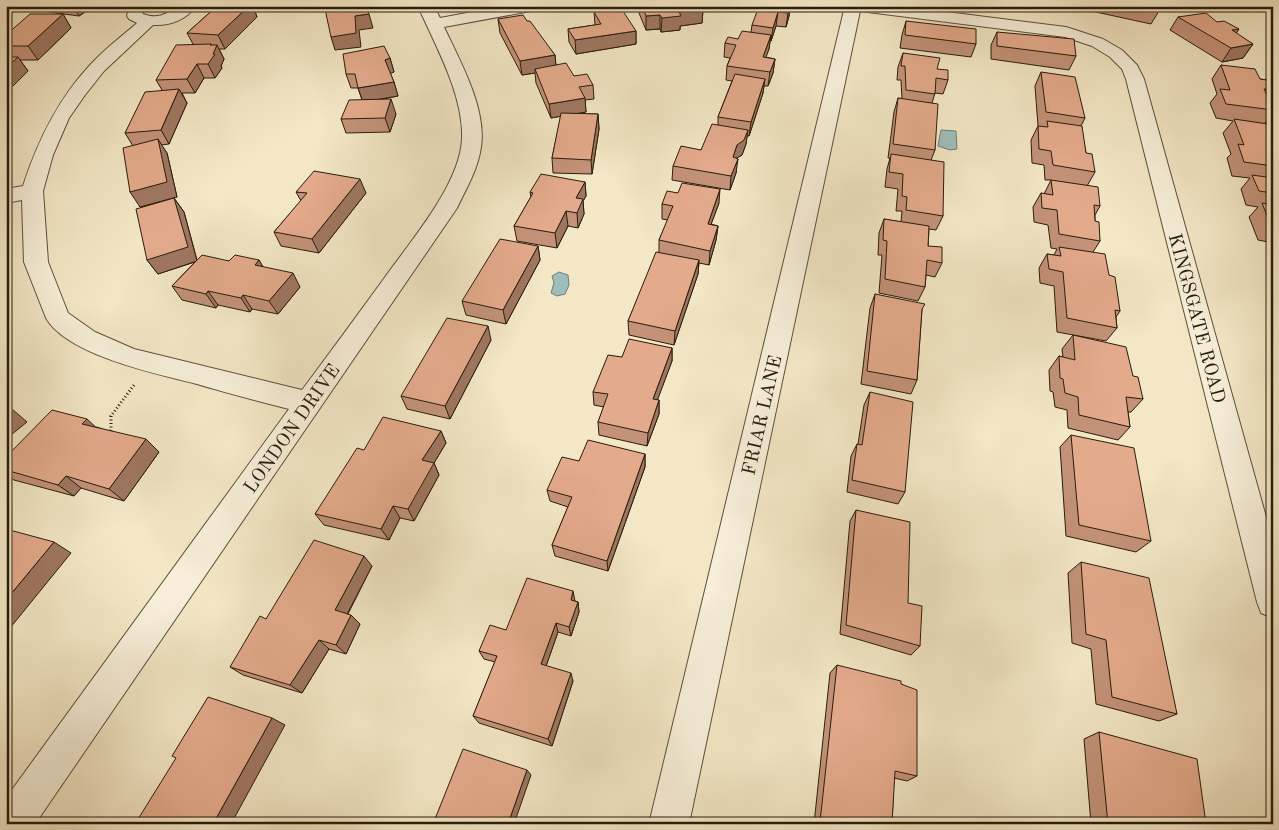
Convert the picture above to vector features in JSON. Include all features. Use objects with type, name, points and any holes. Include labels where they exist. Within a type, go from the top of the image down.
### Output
[{"type":"street","points":[[188,6],[178,15],[169,18],[144,13],[98,67],[60,118],[42,155],[32,191],[36,262],[58,318],[86,339],[129,357],[309,403]]},
{"type":"street","points":[[430,15],[531,6]]},
{"type":"street","name":"FRIAR LANE","points":[[669,824],[853,6]]},
{"type":"street","name":"KINGSGATE ROAD","points":[[859,6],[1052,30],[1080,36],[1105,46],[1127,62],[1135,79],[1273,602]]},
{"type":"street","name":"LONDON DRIVE","points":[[11,824],[446,208],[466,169],[472,140],[470,112],[430,15]]},
{"type":"street","points":[[6,196],[32,191]]},
{"type":"path","points":[[105,439],[111,430],[111,416],[134,385]]},
{"type":"water","points":[[941,130],[956,131],[957,149],[950,150],[938,146]]},
{"type":"water","points":[[559,272],[568,275],[569,285],[565,294],[557,296],[551,293],[554,283],[552,276]]},
{"type":"building","points":[[217,6],[249,6],[218,35],[187,33]]},
{"type":"building","points":[[341,6],[366,6],[369,14],[355,16],[356,33],[331,37],[325,9]]},
{"type":"building","points":[[642,6],[701,6],[703,10],[679,12],[681,16],[662,18],[660,15],[646,16]]},
{"type":"building","points":[[759,6],[790,6],[788,13],[778,12],[773,28],[752,25]]},
{"type":"building","points":[[1138,6],[1160,6],[1159,11]]},
{"type":"building","points":[[621,8],[636,31],[575,40],[568,29],[601,24],[594,12]]},
{"type":"building","points":[[1206,13],[1217,22],[1224,21],[1239,29],[1232,30],[1253,44],[1231,48],[1178,17]]},
{"type":"building","points":[[30,14],[63,14],[28,46],[6,46],[6,35]]},
{"type":"building","points":[[523,15],[527,21],[530,21],[555,55],[520,61],[498,19]]},
{"type":"building","points":[[906,21],[976,29],[976,44],[905,35]]},
{"type":"building","points":[[742,31],[771,35],[763,57],[775,59],[770,72],[727,66],[736,45],[725,43],[728,37],[738,39]]},
{"type":"building","points":[[997,32],[1074,39],[1076,56],[997,46]]},
{"type":"building","points":[[176,45],[217,45],[213,54],[215,54],[208,64],[197,64],[187,79],[156,80]]},
{"type":"building","points":[[384,46],[390,58],[385,60],[394,82],[358,88],[355,74],[346,74],[343,54]]},
{"type":"building","points":[[903,53],[940,58],[937,69],[948,70],[948,80],[936,78],[935,94],[906,90],[905,66],[901,66]]},
{"type":"building","points":[[6,57],[18,57],[6,68]]},
{"type":"building","points":[[566,63],[574,76],[587,74],[593,85],[579,87],[585,98],[549,104],[535,69]]},
{"type":"building","points":[[1221,65],[1255,69],[1260,79],[1273,81],[1273,90],[1264,89],[1273,110],[1226,104],[1220,89],[1230,90]]},
{"type":"building","points":[[1041,72],[1075,77],[1085,118],[1046,112]]},
{"type":"building","points":[[735,74],[765,79],[751,122],[718,117]]},
{"type":"building","points":[[179,89],[161,130],[125,133],[145,92]]},
{"type":"building","points":[[898,98],[938,104],[935,150],[893,144]]},
{"type":"building","points":[[391,99],[385,118],[341,119],[349,100]]},
{"type":"building","points":[[561,113],[598,114],[591,160],[552,158]]},
{"type":"building","points":[[1234,119],[1268,124],[1273,133],[1273,166],[1244,162],[1238,144],[1244,145]]},
{"type":"building","points":[[1047,121],[1082,126],[1086,153],[1092,154],[1095,172],[1053,165],[1051,151],[1039,149],[1038,126],[1048,127]]},
{"type":"building","points":[[712,124],[748,130],[744,140],[737,145],[733,157],[738,159],[731,176],[673,166],[681,146],[701,150]]},
{"type":"building","points":[[158,139],[167,182],[130,192],[123,148]]},
{"type":"building","points":[[891,154],[944,162],[943,216],[906,210],[907,197],[902,196],[903,174],[889,172]]},
{"type":"building","points":[[314,171],[360,179],[312,239],[274,232],[307,193],[296,192]]},
{"type":"building","points":[[541,174],[585,182],[576,198],[583,199],[577,213],[566,211],[555,233],[514,226],[533,193],[530,192]]},
{"type":"building","points":[[1252,175],[1273,178],[1273,194],[1259,191]]},
{"type":"building","points":[[1051,180],[1098,187],[1100,206],[1094,205],[1095,221],[1099,222],[1100,241],[1059,234],[1057,210],[1042,208],[1041,193],[1053,195]]},
{"type":"building","points":[[682,183],[720,189],[708,224],[718,226],[710,251],[659,240],[673,206],[662,204],[667,191],[678,193]]},
{"type":"building","points":[[174,198],[188,247],[147,260],[136,209]]},
{"type":"building","points":[[1262,203],[1273,205],[1273,226],[1271,226]]},
{"type":"building","points":[[884,219],[929,226],[928,246],[942,247],[942,263],[927,260],[925,287],[885,279],[887,241],[883,240]]},
{"type":"building","points":[[500,239],[538,246],[503,310],[462,301]]},
{"type":"building","points":[[1059,247],[1105,254],[1109,275],[1115,277],[1120,311],[1115,310],[1117,328],[1067,318],[1063,272],[1049,269],[1047,254],[1061,256]]},
{"type":"building","points":[[656,252],[699,260],[675,331],[628,321]]},
{"type":"building","points":[[202,255],[229,261],[235,255],[259,260],[255,265],[293,273],[269,301],[243,295],[241,298],[208,291],[206,294],[172,286]]},
{"type":"building","points":[[875,294],[925,304],[922,309],[917,380],[867,371]]},
{"type":"building","points":[[447,318],[488,326],[445,406],[401,396]]},
{"type":"building","points":[[1073,335],[1126,347],[1133,376],[1138,377],[1143,399],[1126,397],[1130,427],[1079,415],[1078,397],[1065,393],[1063,379],[1060,378],[1059,356],[1075,360]]},
{"type":"building","points":[[629,339],[672,348],[653,399],[659,400],[648,433],[598,422],[608,394],[593,392],[608,355],[622,357]]},
{"type":"building","points":[[870,392],[913,402],[905,492],[852,480],[857,444],[862,445]]},
{"type":"building","points":[[6,406],[12,409],[6,413]]},
{"type":"building","points":[[52,410],[87,419],[82,424],[146,439],[109,489],[66,476],[58,485],[6,470],[6,457]]},
{"type":"building","points":[[383,417],[441,431],[422,460],[434,463],[408,509],[393,506],[381,529],[315,514],[357,448],[364,450]]},
{"type":"building","points":[[1071,435],[1134,448],[1151,541],[1079,525]]},
{"type":"building","points":[[588,440],[645,454],[607,561],[552,545],[572,497],[547,490],[562,457],[579,461]]},
{"type":"building","points":[[856,510],[910,522],[908,603],[922,606],[920,646],[846,625]]},
{"type":"building","points":[[6,529],[54,542],[6,600]]},
{"type":"building","points":[[314,540],[364,556],[335,610],[351,615],[336,645],[319,640],[290,685],[230,667],[260,616],[266,619]]},
{"type":"building","points":[[1081,562],[1149,578],[1177,714],[1112,697],[1106,640],[1086,634]]},
{"type":"building","points":[[527,578],[573,591],[571,600],[578,602],[569,627],[556,623],[541,664],[571,673],[548,739],[473,716],[497,656],[479,651],[490,625],[506,630]]},
{"type":"building","points":[[837,665],[901,681],[901,684],[917,690],[917,776],[895,771],[892,824],[827,824],[820,822]]},
{"type":"building","points":[[208,697],[272,718],[213,824],[135,824],[176,758],[172,756]]},
{"type":"building","points":[[1099,732],[1197,759],[1206,824],[1108,824]]},
{"type":"building","points":[[463,749],[527,770],[508,824],[433,824]]}]
